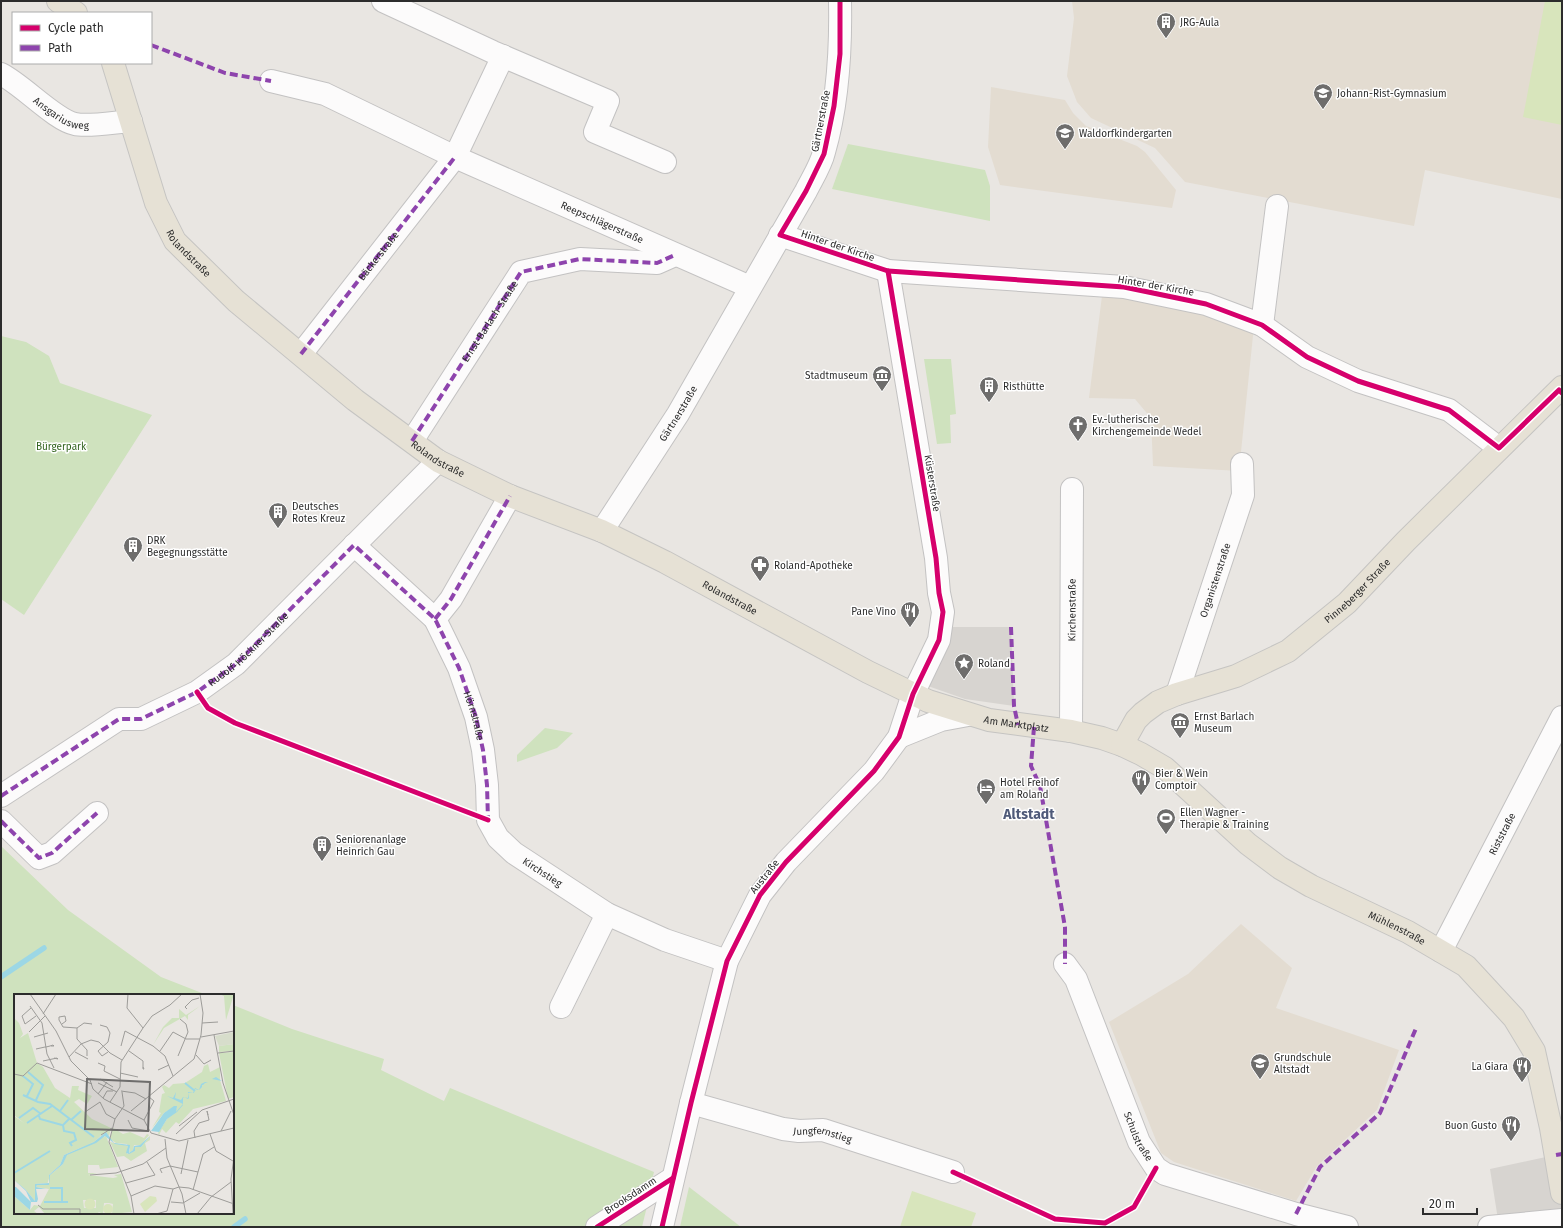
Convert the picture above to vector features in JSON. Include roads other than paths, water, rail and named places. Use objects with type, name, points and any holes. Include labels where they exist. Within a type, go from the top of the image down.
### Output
[{"type":"main road","points":[[58,1],[74,12]]},
{"type":"main road","name":"Rolandstraße","points":[[114,64],[156,203],[175,241],[236,301],[355,400],[438,461],[510,496],[602,532],[665,562],[868,672],[913,694]]},
{"type":"main road","name":"Pinneberger Straße","points":[[1122,744],[1136,720],[1158,702],[1177,694],[1236,676],[1288,651],[1347,603],[1406,541],[1499,448],[1561,390]]},
{"type":"main road","name":"Am Marktplatz","points":[[913,694],[968,715],[1018,725],[1071,731],[1122,744]]},
{"type":"main road","name":"Mühlenstraße","points":[[1122,744],[1165,768],[1248,844],[1280,868],[1312,886],[1408,932],[1441,951],[1466,966],[1496,996],[1514,1018],[1534,1052],[1551,1128],[1562,1193]]},
{"type":"street","points":[[383,1],[503,56],[608,101],[595,132],[664,162]]},
{"type":"street","name":"Gärtnerstraße","points":[[602,532],[678,414],[750,287],[785,237],[824,154],[834,106],[840,54],[840,1]]},
{"type":"street","points":[[455,157],[503,56]]},
{"type":"street","name":"Ansgariusweg","points":[[1,74],[13,80],[64,120],[76,124],[131,121]]},
{"type":"street","name":"Reepschlägerstraße","points":[[271,81],[325,94],[455,157],[750,287]]},
{"type":"street","name":"Bäckerstraße","points":[[301,354],[455,157]]},
{"type":"street","points":[[1262,325],[1277,206]]},
{"type":"street","name":"Hinter der Kirche","points":[[785,237],[892,272],[1124,287],[1206,304],[1262,325],[1307,357],[1358,381],[1449,410],[1499,448]]},
{"type":"street","name":"Ernst-Barlach-Straße","points":[[412,441],[521,272],[580,259],[657,262],[675,255]]},
{"type":"street","name":"Küsterstraße","points":[[892,272],[943,612],[939,640],[913,694]]},
{"type":"street","name":"Rudolf-Höckner-Straße","points":[[1,796],[119,719],[141,719],[197,692],[236,664],[438,461]]},
{"type":"street","name":"Organistenstraße","points":[[1177,694],[1242,495],[1242,464]]},
{"type":"street","name":"Kirchenstraße","points":[[1071,731],[1072,489]]},
{"type":"street","points":[[435,619],[451,599],[510,496]]},
{"type":"street","name":"Hörnstraße","points":[[354,545],[435,619],[459,668],[476,717],[483,750],[487,785],[488,820]]},
{"type":"street","name":"Austraße","points":[[662,1227],[691,1103],[727,961],[757,899],[786,862],[874,771],[899,737],[913,694]]},
{"type":"street","points":[[899,737],[942,720],[968,715]]},
{"type":"street","name":"Riststraße","points":[[1441,951],[1562,716]]},
{"type":"street","points":[[1,821],[39,858],[52,853],[97,813]]},
{"type":"street","name":"Kirchstieg","points":[[488,820],[498,838],[514,853],[607,914],[665,940],[727,961]]},
{"type":"street","points":[[561,1008],[607,914]]},
{"type":"street","name":"Schulstraße","points":[[1065,964],[1076,979],[1140,1142],[1156,1168],[1165,1174],[1296,1214],[1347,1227]]},
{"type":"street","name":"Jungfernstieg","points":[[691,1103],[783,1129],[799,1131],[823,1130],[953,1172]]},
{"type":"street","name":"Brooksdamm","points":[[597,1227],[673,1178]]},
{"type":"street","points":[[1489,1227],[1562,1220]]},
{"type":"waterway","points":[[1,977],[44,948]]},
{"type":"waterway","points":[[234,1227],[245,1219]]},
{"type":"place","name":"JRG-Aula","points":[[1166,39]]},
{"type":"place","name":"Johann-Rist-Gymnasium","points":[[1323,110]]},
{"type":"place","name":"Waldorfkindergarten","points":[[1065,150]]},
{"type":"place","name":"Stadtmuseum","points":[[882,392]]},
{"type":"place","name":"Risthütte","points":[[989,403]]},
{"type":"place","name":"Ev.-lutherische Kirchengemeinde Wedel","points":[[1078,442]]},
{"type":"place","name":"Deutsches Rotes Kreuz","points":[[278,529]]},
{"type":"place","name":"DRK Begegnungsstätte","points":[[133,563]]},
{"type":"place","name":"Roland-Apotheke","points":[[760,582]]},
{"type":"place","name":"Pane Vino","points":[[910,628]]},
{"type":"place","name":"Roland","points":[[964,680]]},
{"type":"place","name":"Ernst Barlach Museum","points":[[1180,739]]},
{"type":"place","name":"Bier & Wein Comptoir","points":[[1141,796]]},
{"type":"place","name":"Hotel Freihof am Roland","points":[[986,805]]},
{"type":"place","name":"Ellen Wagner - Therapie & Training","points":[[1166,835]]},
{"type":"place","name":"Seniorenanlage Heinrich Gau","points":[[322,862]]},
{"type":"place","name":"Grundschule Altstadt","points":[[1260,1080]]},
{"type":"place","name":"La Giara","points":[[1522,1083]]},
{"type":"place","name":"Buon Gusto","points":[[1511,1142]]},
{"type":"district","name":"Altstadt","points":[[1029,814]]},
{"type":"park label","name":"Bürgerpark","points":[[61,446]]}]
